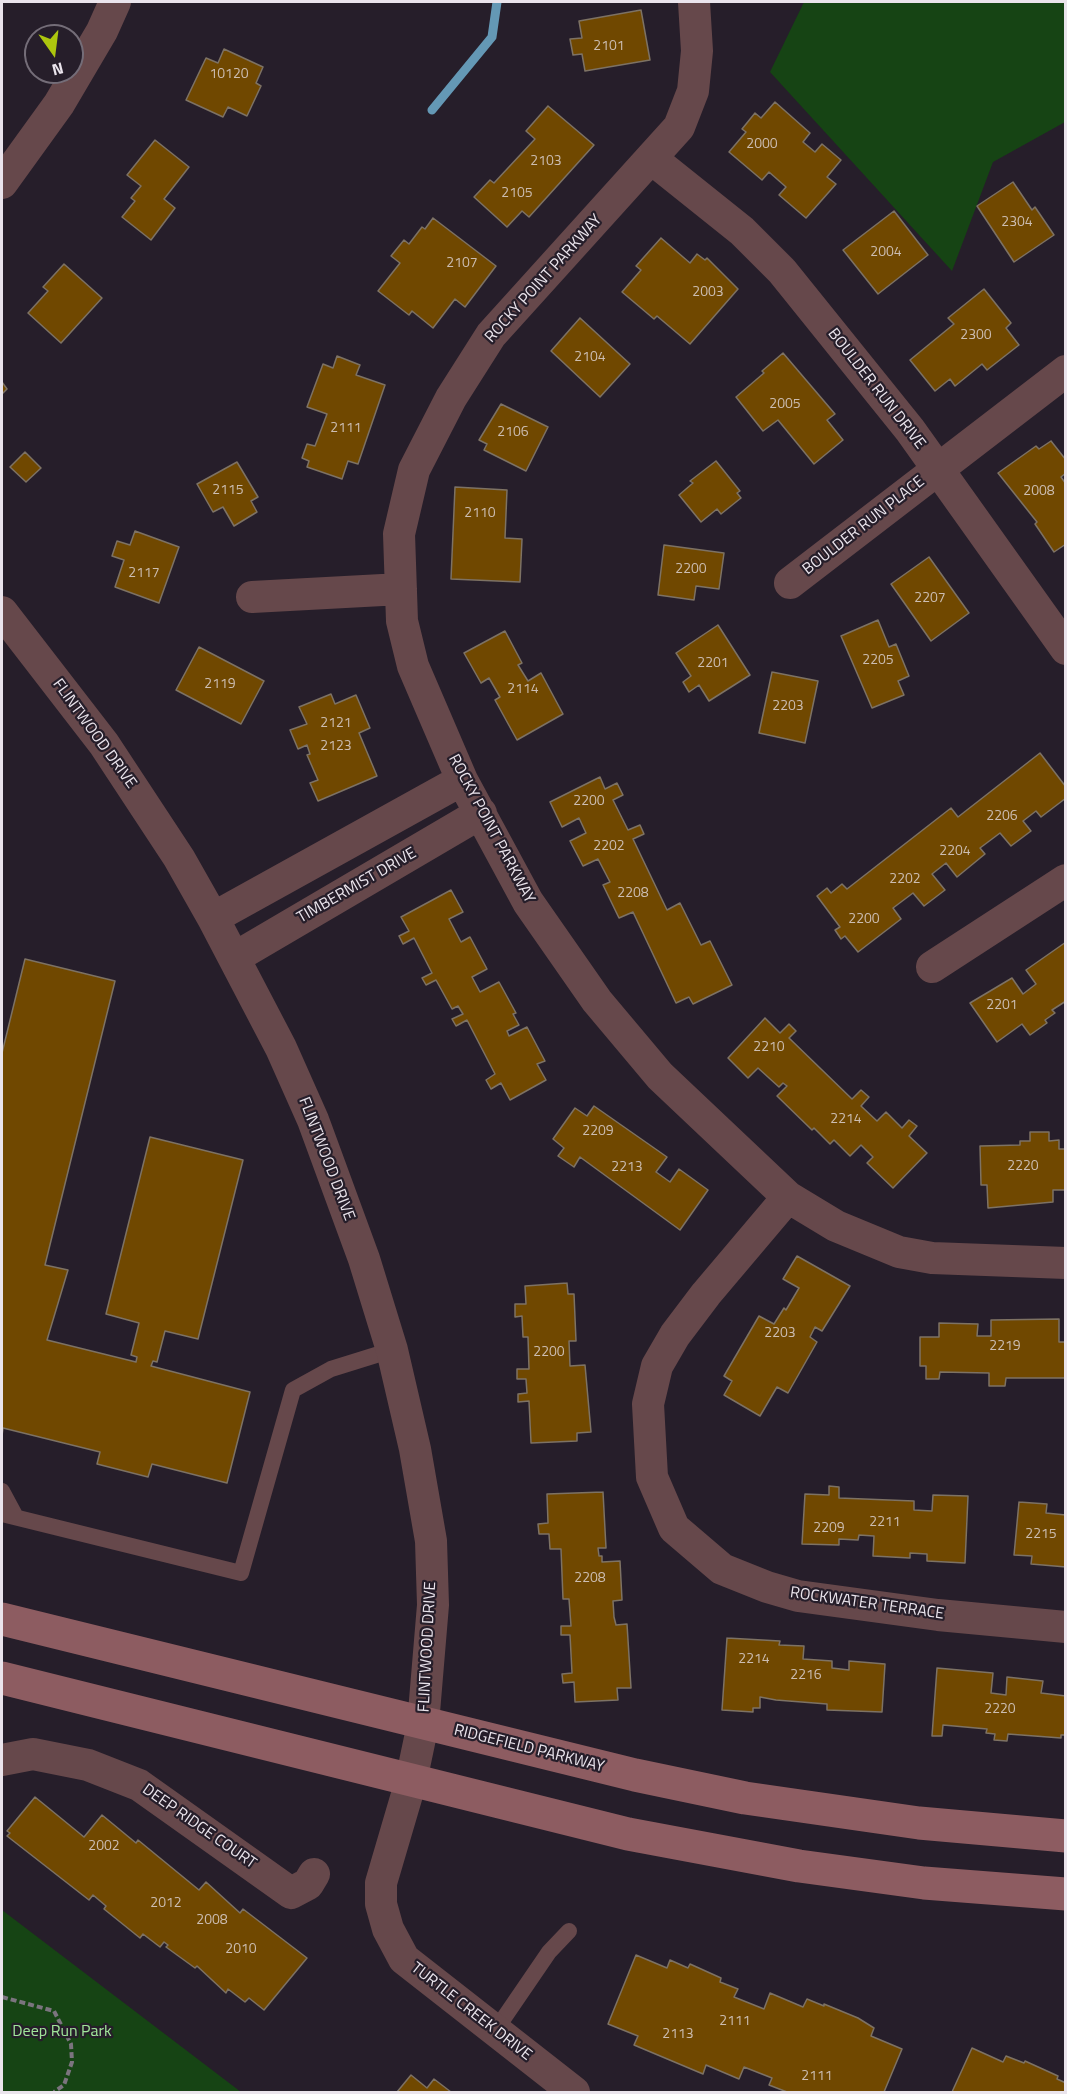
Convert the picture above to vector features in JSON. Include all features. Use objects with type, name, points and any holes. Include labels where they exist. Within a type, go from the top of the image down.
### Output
[{"type":"main road","name":"RIDGEFIELD PARKWAY","points":[[2,1619],[423,1724],[635,1775],[745,1798],[919,1823],[1065,1836]]},
{"type":"main road","points":[[2,1678],[617,1831],[799,1866],[924,1883],[1065,1894]]},
{"type":"street","points":[[2,183],[59,104],[102,31],[115,2]]},
{"type":"street","name":"ROCKY POINT PARKWAY","points":[[694,2],[698,51],[693,90],[679,127],[491,334],[451,398],[414,470],[399,534],[402,621],[413,666],[462,780],[528,902],[597,1001],[660,1076],[788,1197]]},
{"type":"street","name":"BOULDER RUN DRIVE","points":[[652,159],[742,231],[782,272],[910,430],[1065,649]]},
{"type":"street","name":"BOULDER RUN PLACE","points":[[790,583],[1065,371]]},
{"type":"street","points":[[252,597],[401,589]]},
{"type":"street","name":"FLINTWOOD DRIVE","points":[[2,612],[104,744],[179,858],[213,918],[281,1048],[313,1120],[364,1259],[393,1350],[415,1449],[431,1541],[433,1605],[423,1724],[411,1780]]},
{"type":"street","points":[[213,918],[462,780]]},
{"type":"street","name":"TIMBERMIST DRIVE","points":[[234,958],[481,813]]},
{"type":"street","points":[[932,967],[1065,880]]},
{"type":"street","points":[[788,1197],[836,1226],[899,1252],[932,1258],[1065,1263]]},
{"type":"street","name":"ROCKWATER TERRACE","points":[[788,1197],[706,1294],[675,1335],[657,1366],[648,1404],[652,1477],[674,1528],[722,1569],[767,1587],[798,1596],[904,1611],[1065,1627]]},
{"type":"street","name":"DEEP RIDGE COURT","points":[[2,1760],[33,1754],[88,1765],[139,1785],[291,1893],[308,1884],[314,1874]]},
{"type":"street","name":"TURTLE CREEK DRIVE","points":[[411,1780],[381,1883],[381,1904],[388,1929],[404,1959],[574,2092]]},
{"type":"lane","points":[[2,1491],[9,1515],[241,1573],[293,1390],[331,1369],[393,1350]]},
{"type":"lane","points":[[495,2031],[549,1952],[569,1931]]},
{"type":"path","points":[[2,1997],[54,2011],[71,2044],[72,2062],[64,2085],[54,2092]]},
{"type":"green space","points":[[804,2],[1065,2],[1065,122],[993,162],[952,271],[770,72]]},
{"type":"green space","name":"Deep Run Park","points":[[2,1910],[241,2092],[2,2092]]},
{"type":"building","points":[[641,10],[650,60],[585,71],[582,54],[573,55],[570,39],[582,38],[579,21]]},
{"type":"building","points":[[224,49],[263,67],[256,83],[261,86],[247,116],[228,107],[223,117],[186,100],[206,58],[218,63]]},
{"type":"building","points":[[775,102],[810,133],[803,142],[815,152],[822,144],[841,160],[827,177],[836,184],[806,218],[779,195],[786,187],[769,172],[762,180],[729,152],[746,132],[742,129],[755,113],[761,118]]},
{"type":"building","points":[[548,106],[594,145],[529,217],[522,211],[507,227],[474,197],[490,180],[494,183],[535,139],[526,131]]},
{"type":"building","points":[[155,140],[189,167],[164,199],[175,208],[151,240],[122,217],[135,201],[131,198],[141,186],[127,175]]},
{"type":"building","points":[[1013,182],[1032,210],[1035,207],[1054,235],[1014,262],[977,206]]},
{"type":"building","points":[[894,211],[928,255],[878,294],[843,250]]},
{"type":"building","points":[[433,218],[496,266],[465,307],[455,299],[433,328],[412,311],[409,315],[378,291],[400,263],[391,256],[404,240],[409,244],[422,227],[425,229]]},
{"type":"building","points":[[661,238],[690,263],[697,254],[705,260],[707,258],[738,289],[690,344],[657,316],[654,319],[622,292],[641,270],[636,266]]},
{"type":"building","points":[[64,264],[102,298],[61,343],[28,313],[48,291],[43,287]]},
{"type":"building","points":[[984,289],[1011,323],[1006,328],[1019,345],[987,370],[982,364],[955,386],[950,379],[935,391],[910,360],[954,324],[948,318]]},
{"type":"building","points":[[580,318],[630,364],[600,397],[551,351]]},
{"type":"building","points":[[783,353],[835,414],[827,420],[843,440],[814,464],[778,420],[763,431],[736,397]]},
{"type":"building","points":[[337,356],[360,365],[356,375],[385,385],[358,464],[348,461],[342,479],[307,467],[309,461],[302,458],[307,444],[315,446],[327,414],[307,407],[323,364],[333,368]]},
{"type":"building","points":[[2,382],[7,389],[2,394]]},
{"type":"building","points":[[501,404],[548,427],[526,471],[484,450],[487,444],[479,440]]},
{"type":"building","points":[[1051,441],[1066,460],[1066,473],[1061,477],[1066,484],[1066,544],[1054,552],[1035,524],[1037,522],[998,473],[1036,446],[1039,449]]},
{"type":"building","points":[[25,452],[41,468],[26,482],[10,467]]},
{"type":"building","points":[[716,461],[740,491],[737,493],[741,498],[721,514],[717,509],[701,522],[679,495],[693,483],[690,481]]},
{"type":"building","points":[[237,462],[258,497],[251,501],[257,512],[234,526],[223,507],[213,512],[197,484]]},
{"type":"building","points":[[455,487],[507,490],[505,538],[522,539],[520,582],[451,579]]},
{"type":"building","points":[[135,531],[179,547],[159,603],[115,587],[124,560],[112,556],[117,541],[130,545]]},
{"type":"building","points":[[664,545],[724,553],[719,589],[696,586],[694,600],[658,595]]},
{"type":"building","points":[[929,557],[969,613],[931,641],[891,584]]},
{"type":"building","points":[[878,620],[889,647],[896,644],[909,676],[898,681],[904,695],[872,708],[841,636]]},
{"type":"building","points":[[718,625],[750,675],[709,701],[699,685],[689,692],[683,682],[691,676],[676,653]]},
{"type":"building","points":[[505,631],[522,663],[518,665],[528,681],[541,673],[563,714],[517,740],[495,700],[500,697],[489,678],[481,683],[464,653]]},
{"type":"building","points":[[199,647],[264,681],[241,724],[176,690]]},
{"type":"building","points":[[772,672],[818,681],[805,743],[759,733]]},
{"type":"building","points":[[331,694],[335,704],[356,695],[370,728],[359,733],[377,776],[318,801],[310,783],[318,780],[307,755],[310,754],[307,745],[298,749],[290,730],[307,724],[299,707]]},
{"type":"building","points":[[1040,753],[1066,787],[1066,798],[1041,817],[1036,811],[1023,821],[1031,831],[1011,846],[1000,833],[980,848],[985,854],[957,877],[946,863],[932,874],[945,890],[924,906],[913,893],[893,908],[901,919],[858,952],[845,936],[841,939],[835,930],[840,927],[817,896],[827,888],[831,893],[842,884],[847,889],[951,808],[958,817]]},
{"type":"building","points":[[600,777],[605,789],[617,783],[623,795],[613,800],[628,830],[640,825],[644,834],[633,839],[667,910],[680,903],[701,945],[710,941],[732,985],[693,1004],[689,997],[676,1003],[633,912],[619,918],[603,885],[610,882],[598,859],[583,866],[570,841],[586,833],[579,818],[562,827],[550,802]]},
{"type":"building","points":[[451,890],[463,912],[449,919],[461,942],[470,937],[487,969],[472,977],[480,992],[499,982],[516,1013],[513,1014],[519,1025],[507,1031],[509,1036],[527,1027],[545,1061],[537,1064],[546,1080],[510,1100],[501,1083],[491,1089],[486,1080],[495,1074],[467,1020],[456,1026],[452,1019],[463,1014],[458,1006],[452,1009],[436,980],[426,985],[422,978],[432,973],[414,938],[403,944],[399,936],[409,931],[401,917]]},
{"type":"building","points":[[1066,942],[1066,1001],[1052,1010],[1055,1013],[1045,1020],[1047,1023],[1030,1035],[1022,1024],[997,1042],[970,1003],[1012,978],[1023,994],[1036,984],[1026,970]]},
{"type":"building","points":[[25,959],[115,981],[45,1265],[68,1270],[47,1340],[136,1362],[137,1357],[131,1355],[139,1323],[106,1314],[150,1137],[243,1160],[198,1339],[165,1331],[157,1362],[153,1361],[151,1366],[250,1392],[227,1483],[152,1464],[148,1477],[97,1464],[100,1452],[3,1428],[2,1436],[2,1053]]},
{"type":"building","points":[[765,1018],[780,1033],[789,1024],[796,1031],[789,1038],[852,1099],[861,1090],[869,1097],[861,1106],[877,1121],[886,1112],[902,1128],[909,1120],[917,1126],[909,1136],[927,1153],[893,1188],[867,1163],[873,1157],[861,1145],[850,1156],[834,1140],[830,1144],[814,1128],[812,1130],[777,1096],[787,1086],[783,1083],[779,1087],[758,1068],[748,1078],[728,1058]]},
{"type":"building","points":[[594,1106],[667,1157],[656,1172],[670,1182],[679,1169],[708,1190],[680,1230],[580,1157],[574,1167],[558,1156],[564,1148],[553,1139],[575,1108],[587,1116]]},
{"type":"building","points":[[1030,1132],[1049,1132],[1049,1141],[1059,1140],[1059,1149],[1066,1149],[1066,1190],[1053,1190],[1053,1202],[988,1208],[987,1185],[981,1185],[980,1146],[1020,1145],[1020,1141],[1030,1141]]},
{"type":"building","points":[[797,1256],[850,1286],[822,1331],[815,1327],[810,1337],[817,1342],[788,1393],[777,1387],[760,1416],[724,1395],[732,1381],[724,1376],[759,1316],[774,1324],[784,1308],[786,1310],[799,1288],[783,1279]]},
{"type":"building","points":[[567,1283],[568,1294],[574,1294],[576,1341],[569,1341],[570,1366],[585,1365],[591,1432],[577,1433],[577,1441],[531,1443],[529,1401],[518,1402],[518,1394],[527,1393],[526,1379],[517,1379],[517,1369],[529,1369],[528,1337],[523,1337],[522,1316],[515,1317],[515,1304],[526,1304],[525,1286]]},
{"type":"building","points":[[1059,1319],[1059,1342],[1066,1342],[1066,1378],[1006,1378],[1005,1386],[989,1386],[989,1373],[940,1372],[939,1379],[926,1379],[926,1366],[920,1366],[920,1337],[939,1337],[939,1323],[978,1324],[977,1336],[991,1336],[991,1320]]},
{"type":"building","points":[[829,1486],[839,1487],[839,1498],[914,1501],[914,1510],[932,1511],[933,1495],[968,1496],[965,1563],[927,1561],[927,1554],[910,1553],[910,1558],[873,1556],[874,1536],[859,1535],[858,1540],[839,1539],[839,1545],[802,1544],[805,1494],[829,1495]]},
{"type":"building","points":[[603,1492],[606,1548],[598,1548],[599,1556],[602,1556],[602,1562],[620,1561],[622,1600],[613,1601],[614,1617],[616,1625],[627,1624],[631,1688],[617,1688],[618,1700],[575,1702],[574,1682],[563,1683],[562,1674],[572,1673],[570,1635],[561,1635],[561,1626],[571,1626],[569,1599],[563,1599],[561,1549],[550,1549],[549,1534],[539,1534],[538,1524],[548,1523],[547,1494]]},
{"type":"building","points":[[1019,1502],[1047,1504],[1046,1513],[1066,1515],[1066,1567],[1031,1564],[1032,1556],[1014,1555]]},
{"type":"building","points":[[727,1638],[780,1641],[779,1645],[804,1646],[803,1659],[832,1661],[832,1668],[849,1670],[849,1661],[885,1664],[882,1712],[827,1710],[827,1704],[760,1697],[760,1708],[753,1708],[753,1712],[722,1710]]},
{"type":"building","points":[[937,1668],[993,1673],[991,1693],[1006,1695],[1007,1677],[1043,1681],[1041,1693],[1066,1696],[1066,1735],[1061,1735],[1061,1738],[1008,1734],[1007,1741],[994,1740],[995,1734],[986,1733],[987,1729],[943,1725],[942,1736],[932,1736]]},
{"type":"building","points":[[35,1797],[84,1837],[102,1815],[136,1843],[138,1840],[199,1890],[206,1882],[240,1913],[243,1909],[307,1958],[264,2010],[249,1998],[245,2002],[228,1989],[226,1993],[197,1966],[195,1968],[166,1947],[168,1945],[164,1942],[160,1947],[143,1934],[140,1938],[104,1909],[106,1906],[93,1895],[89,1900],[7,1836],[10,1833],[7,1831]]},
{"type":"building","points":[[636,1955],[667,1968],[670,1960],[688,1968],[690,1964],[721,1978],[720,1982],[738,1989],[734,1997],[764,2009],[770,1993],[803,2007],[807,1999],[858,2018],[874,2028],[871,2036],[902,2049],[884,2092],[787,2092],[769,2085],[772,2078],[744,2067],[739,2079],[706,2065],[703,2074],[634,2045],[638,2036],[608,2024]]},
{"type":"building","points":[[972,2048],[1003,2062],[1006,2056],[1024,2063],[1025,2061],[1058,2076],[1057,2079],[1066,2083],[1066,2092],[952,2092]]},
{"type":"building","points":[[411,2075],[427,2088],[434,2079],[451,2092],[397,2092]]},
{"type":"waterway","points":[[432,110],[492,37],[497,2]]}]
